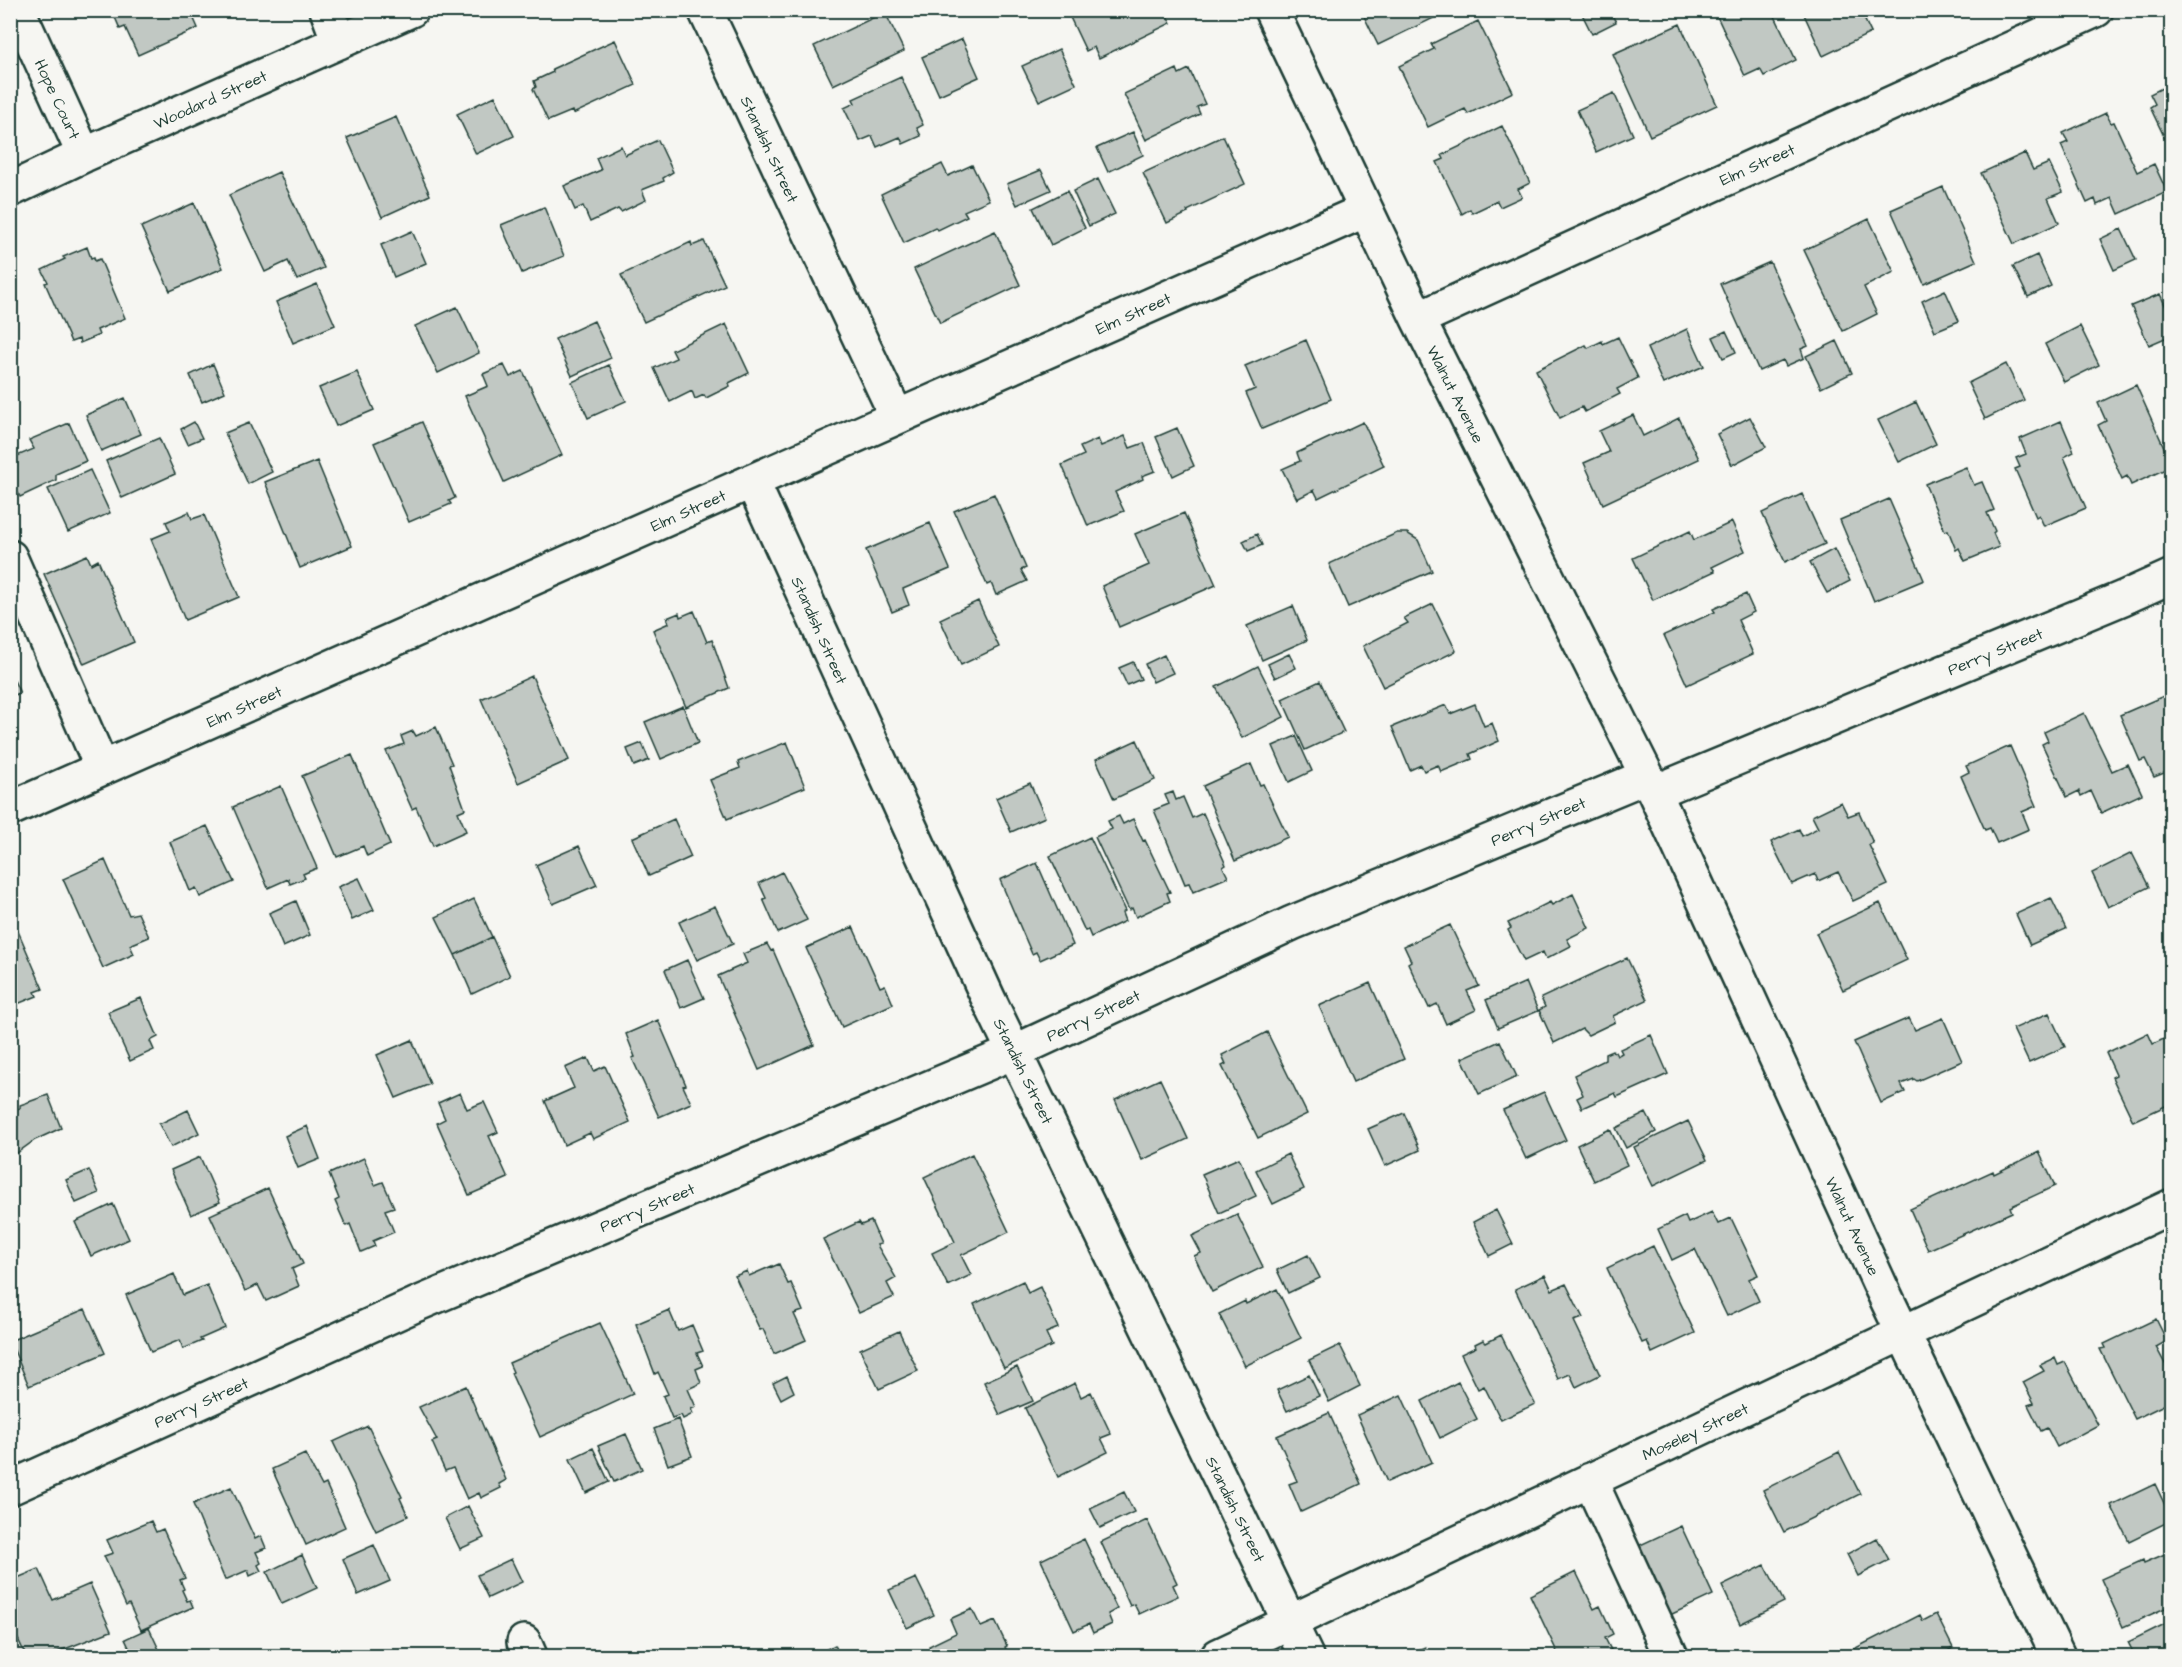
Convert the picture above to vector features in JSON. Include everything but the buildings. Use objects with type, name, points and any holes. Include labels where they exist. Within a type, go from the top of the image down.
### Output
[{"type":"street","name":"Hope Court","points":[[18,10],[84,155]]},
{"type":"street","points":[[327,10],[339,42]]},
{"type":"street","name":"Woodard Street","points":[[10,190],[411,10]]},
{"type":"street","name":"Standish Street","points":[[705,10],[897,417]]},
{"type":"street","name":"Walnut Avenue","points":[[1271,10],[1418,318],[1651,784],[1902,1332],[2058,1656]]},
{"type":"street","name":"Elm Street","points":[[1418,318],[2096,10]]},
{"type":"street","name":"Elm Street","points":[[10,809],[1366,210]]},
{"type":"street","name":"Standish Street","points":[[752,481],[1014,1052],[1306,1656]]},
{"type":"street","points":[[10,557],[102,768]]},
{"type":"street","name":"Perry Street","points":[[10,1488],[415,1305],[1014,1052],[1292,923],[2123,598],[2172,576]]},
{"type":"street","name":"Moseley Street","points":[[1218,1656],[2172,1206]]},
{"type":"street","points":[[1590,1480],[1671,1656]]}]
